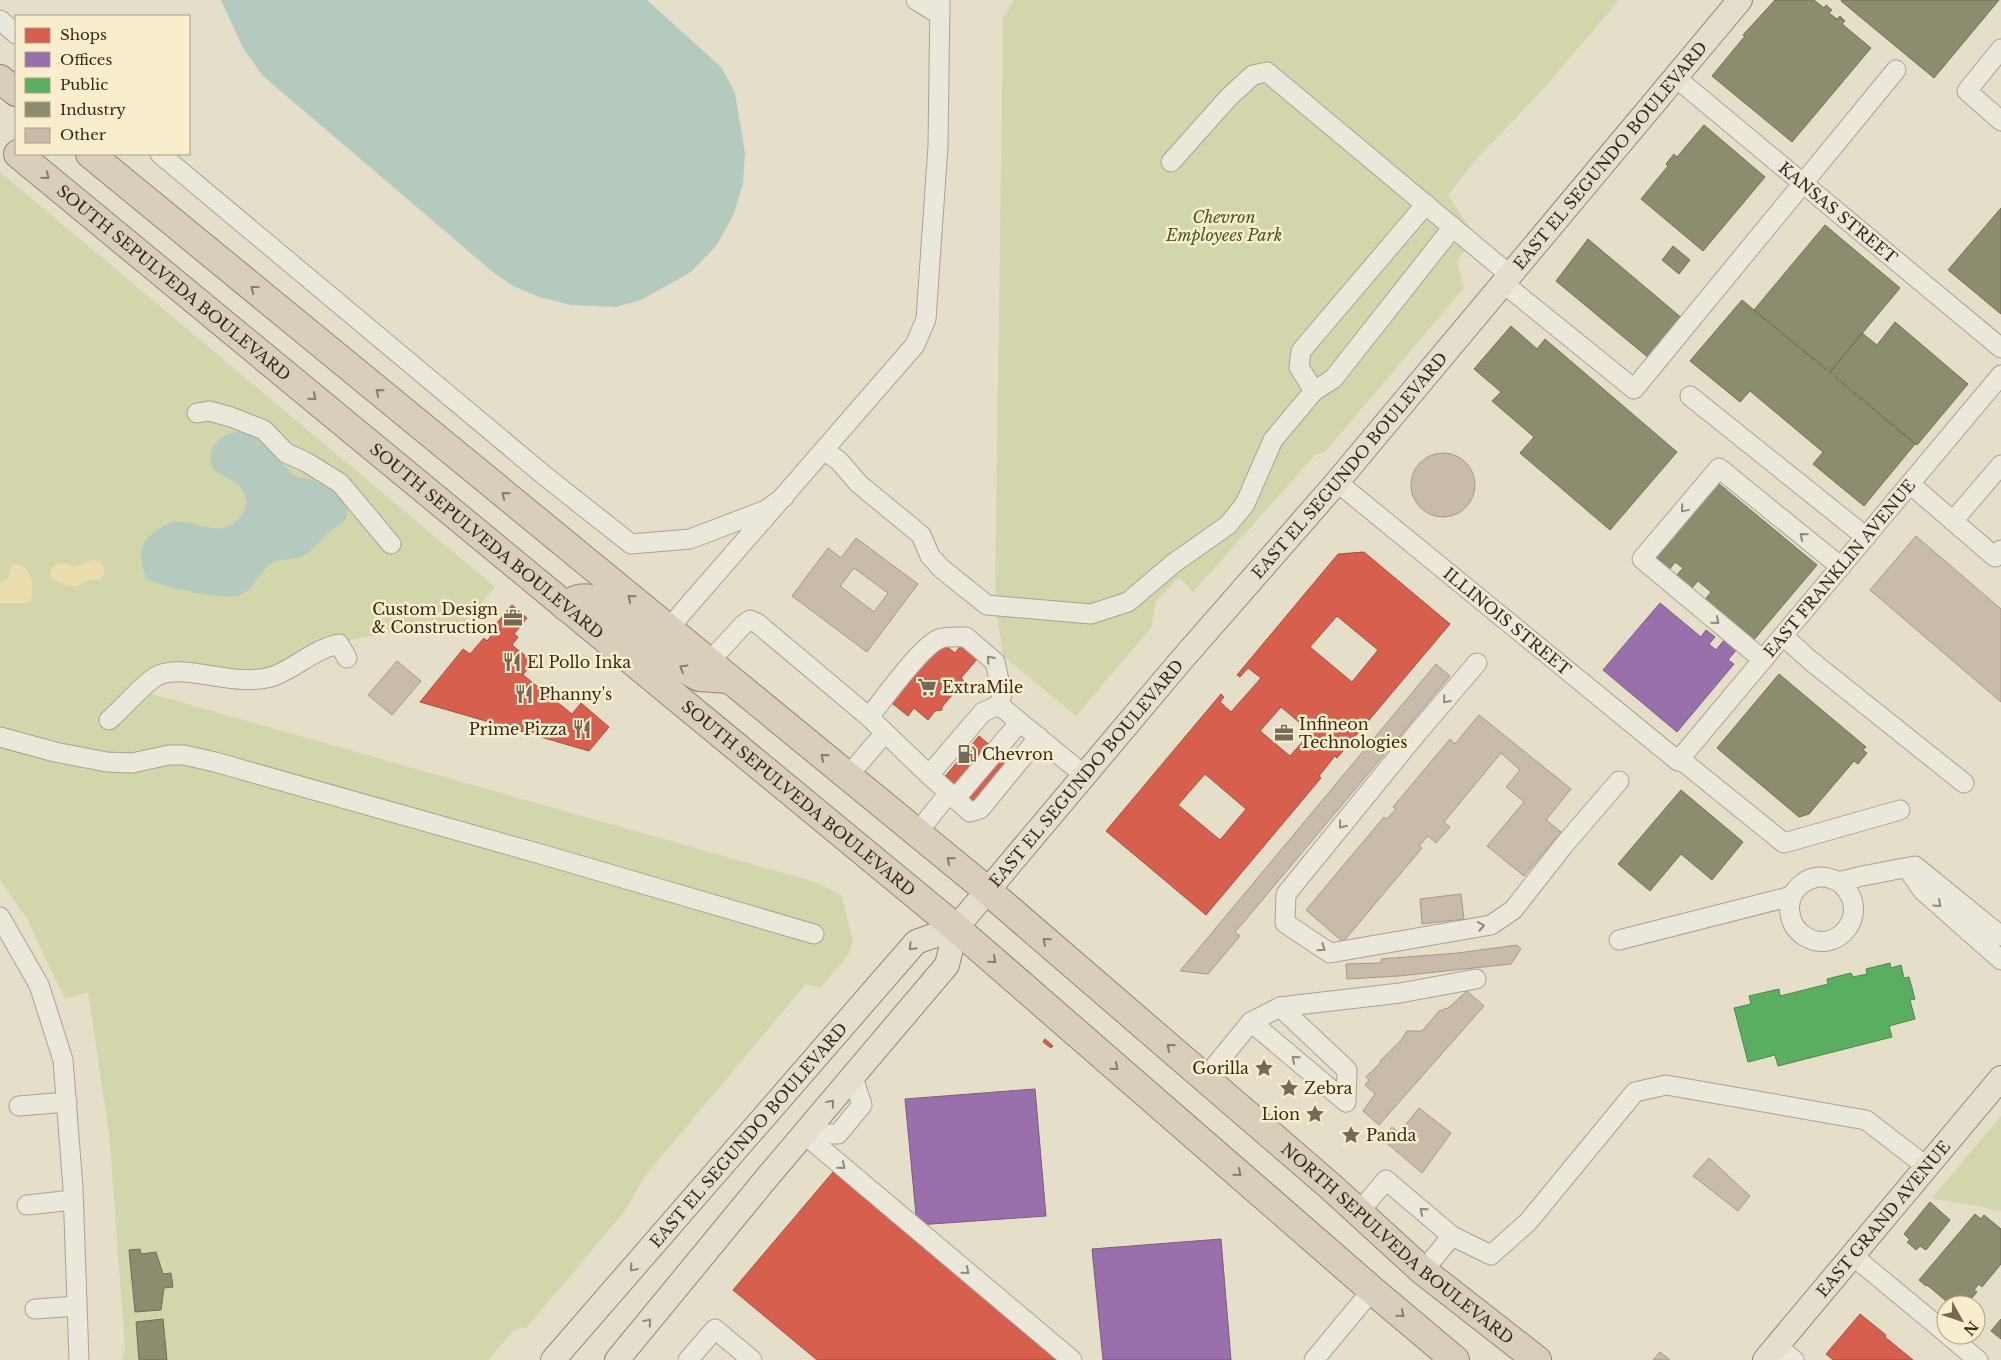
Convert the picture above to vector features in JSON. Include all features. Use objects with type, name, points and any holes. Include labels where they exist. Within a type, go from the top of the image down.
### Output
[{"type":"highway","points":[[0,79],[15,91]]},
{"type":"highway","name":"SOUTH SEPULVEDA BOULEVARD","points":[[0,139],[15,151]]},
{"type":"highway","name":"SOUTH SEPULVEDA BOULEVARD","points":[[19,155],[956,928]]},
{"type":"highway","points":[[91,155],[988,891]]},
{"type":"highway","points":[[566,607],[572,601],[582,597],[591,599],[682,668],[699,677],[719,670]]},
{"type":"highway","name":"NORTH SEPULVEDA BOULEVARD","points":[[988,891],[1205,1078],[1423,1270],[1537,1360]]},
{"type":"highway","points":[[956,928],[1372,1290],[1456,1360]]},
{"type":"main road","name":"EAST EL SEGUNDO BOULEVARD","points":[[617,1360],[947,965],[956,928],[1178,664],[1337,482],[1740,0]]},
{"type":"main road","name":"EAST EL SEGUNDO BOULEVARD","points":[[553,1360],[916,942],[956,928]]},
{"type":"main road","name":"EAST GRAND AVENUE","points":[[1779,1355],[1853,1256],[2001,1078]]},
{"type":"street","points":[[668,629],[915,345],[926,319],[938,146],[940,7],[916,0]]},
{"type":"street","points":[[0,20],[15,33]]},
{"type":"street","points":[[2001,49],[1967,91],[2001,121]]},
{"type":"street","points":[[1171,162],[1229,97],[1253,75],[1267,72],[1452,226],[1507,279],[1634,389],[1896,70]]},
{"type":"street","name":"KANSAS STREET","points":[[1675,77],[2001,348]]},
{"type":"street","points":[[161,155],[545,476],[631,544],[690,539],[766,510],[784,496]]},
{"type":"street","points":[[1314,391],[1299,367],[1301,352],[1426,204]]},
{"type":"street","points":[[824,450],[838,461],[859,484],[921,535],[930,556],[942,569],[987,605],[1091,614],[1128,602],[1174,562],[1228,525],[1245,504],[1273,440],[1314,391],[1333,379],[1452,226]]},
{"type":"street","name":"EAST FRANKLIN AVENUE","points":[[1679,760],[2001,375]]},
{"type":"street","points":[[1690,396],[1866,537]]},
{"type":"street","points":[[196,413],[209,411],[231,417],[264,430],[286,453],[306,462],[340,483],[391,544]]},
{"type":"street","points":[[1953,521],[2001,465]]},
{"type":"street","points":[[1763,660],[1642,559],[1720,468],[1841,567]]},
{"type":"street","name":"ILLINOIS STREET","points":[[1337,482],[1784,843],[1900,810]]},
{"type":"street","points":[[1910,484],[1995,557],[2001,550]]},
{"type":"street","points":[[719,670],[743,625],[750,620],[757,623],[869,718],[970,812],[980,808],[1039,737]]},
{"type":"street","points":[[1783,636],[1811,661],[1964,783]]},
{"type":"street","points":[[869,718],[923,651],[939,639],[948,638],[966,637],[994,662],[1002,694],[999,705]]},
{"type":"street","points":[[109,720],[156,676],[175,671],[228,679],[252,680],[275,676],[326,646],[339,644],[347,658]]},
{"type":"street","points":[[1477,663],[1418,732],[1286,894],[1286,923],[1330,953],[1491,924],[1513,910],[1564,845],[1619,781]]},
{"type":"street","points":[[999,705],[1084,775]]},
{"type":"street","points":[[929,775],[983,712],[999,705]]},
{"type":"street","points":[[917,833],[1020,722]]},
{"type":"street","points":[[848,776],[884,734]]},
{"type":"street","points":[[0,737],[55,752],[107,762],[132,763],[169,755],[184,755],[215,762],[541,854],[814,934]]},
{"type":"street","points":[[1910,867],[1923,891],[2001,960]]},
{"type":"street","points":[[1838,881],[1910,867],[2001,936]]},
{"type":"street","points":[[1823,877],[1838,881],[1846,887],[1854,905],[1850,925],[1844,933],[1836,938],[1816,941],[1806,938],[1798,932],[1790,918],[1792,896],[1796,889],[1808,880],[1823,877]]},
{"type":"street","points":[[1619,940],[1792,896]]},
{"type":"street","points":[[0,917],[39,985],[64,1060],[73,1200],[79,1360]]},
{"type":"street","points":[[1205,1078],[1251,1022],[1280,1007],[1400,993],[1476,979]]},
{"type":"street","points":[[1251,1022],[1346,1102],[1347,1070],[1280,1007]]},
{"type":"street","points":[[1358,1212],[1386,1180],[1452,1236],[1491,1255],[1528,1222],[1636,1092],[1666,1086],[1866,1120],[1927,1167]]},
{"type":"street","points":[[19,1106],[66,1102]]},
{"type":"street","points":[[804,1134],[1072,1360]]},
{"type":"street","points":[[27,1205],[73,1200]]},
{"type":"street","points":[[1423,1270],[1452,1236]]},
{"type":"street","points":[[1853,1256],[1936,1325]]},
{"type":"street","points":[[1314,1360],[1372,1290]]},
{"type":"street","points":[[36,1309],[77,1306]]},
{"type":"street","points":[[688,1360],[715,1329],[752,1360]]},
{"type":"street","points":[[1960,1345],[1978,1360]]},
{"type":"green space","name":"Chevron Employees Park","points":[[1014,0],[1619,0],[1544,88],[1473,163],[1448,195],[1476,237],[1457,261],[1464,288],[1324,453],[1315,455],[1193,592],[1179,577],[1156,601],[1151,628],[1076,716],[1003,656],[995,600],[1003,19]]},
{"type":"green space","points":[[0,172],[495,587],[459,630],[445,634],[407,629],[347,641],[283,680],[178,677],[145,692],[815,882],[841,895],[853,940],[849,954],[820,988],[806,984],[645,1176],[625,1211],[527,1327],[514,1330],[488,1360],[122,1360],[125,1348],[109,1133],[88,992],[65,999],[27,919],[0,880]]},
{"type":"green space","points":[[2001,1116],[2001,1211],[1932,1198]]},
{"type":"sand","points":[[92,560],[98,561],[103,566],[105,573],[100,579],[87,581],[76,587],[60,583],[51,577],[51,570],[59,563],[75,567]]},
{"type":"sand","points":[[16,564],[26,569],[29,573],[33,589],[31,600],[25,603],[0,603],[0,583],[8,578],[11,567]]},
{"type":"shaded area","points":[[221,0],[647,0],[721,67],[735,93],[745,153],[743,184],[733,216],[716,246],[691,272],[641,300],[616,307],[571,305],[539,297],[513,286],[494,273],[263,76],[243,48]]},
{"type":"shaded area","points":[[241,431],[259,439],[294,476],[313,480],[340,495],[348,507],[344,522],[331,530],[305,555],[271,564],[262,572],[250,588],[241,595],[203,594],[176,589],[146,578],[142,562],[142,548],[149,537],[162,527],[177,522],[222,528],[235,522],[244,512],[246,499],[244,492],[239,486],[213,469],[211,461],[212,449],[216,443],[226,435]]},
{"type":"building: Shops","points":[[1364,552],[1450,624],[1337,758],[1335,756],[1319,776],[1321,778],[1206,915],[1106,831],[1221,694],[1224,697],[1220,702],[1231,712],[1261,678],[1248,668],[1240,677],[1237,675],[1338,554]],"holes":[[[1337,616],[1378,650],[1352,682],[1310,647]],[[1281,707],[1311,732],[1290,756],[1260,731]],[[1205,774],[1246,809],[1220,840],[1178,805]]]},
{"type":"building: Shops","points":[[512,605],[527,618],[514,634],[518,637],[512,645],[533,662],[523,675],[572,714],[581,703],[609,727],[589,751],[420,702],[463,649],[470,654],[484,638],[487,641],[494,632],[491,630]]},
{"type":"building: Shops","points":[[962,644],[978,658],[961,678],[964,681],[942,707],[942,710],[935,711],[928,720],[914,708],[908,716],[888,700],[916,661],[922,666],[939,645],[945,645],[955,653]]},
{"type":"building: Shops","points":[[979,736],[1011,763],[975,806],[943,779]]},
{"type":"building: Shops","points":[[1045,1039],[1053,1046],[1051,1048],[1043,1042]]},
{"type":"building: Shops","points":[[833,1172],[1057,1360],[817,1360],[733,1290]]},
{"type":"building: Shops","points":[[1860,1314],[1913,1360],[1833,1360],[1826,1354]]},
{"type":"building: Offices","points":[[1660,603],[1701,637],[1706,630],[1715,637],[1709,644],[1716,650],[1725,639],[1737,649],[1728,660],[1734,664],[1677,732],[1603,670]]},
{"type":"building: Offices","points":[[1035,1089],[1046,1216],[917,1225],[905,1099]]},
{"type":"building: Offices","points":[[1221,1239],[1231,1360],[1103,1360],[1092,1249]]},
{"type":"building: Public","points":[[1890,963],[1891,968],[1901,965],[1904,978],[1909,977],[1915,999],[1910,1000],[1915,1019],[1889,1026],[1892,1037],[1778,1066],[1775,1055],[1748,1062],[1734,1008],[1751,1004],[1749,996],[1779,989],[1780,996],[1828,984],[1827,979],[1851,973],[1853,977],[1867,974],[1866,969]]},
{"type":"building: Industry","points":[[1775,0],[1814,0],[1824,8],[1826,5],[1832,10],[1829,13],[1837,19],[1840,16],[1845,21],[1842,24],[1871,48],[1792,142],[1712,76],[1745,36],[1743,35]]},
{"type":"building: Industry","points":[[1842,0],[1999,0],[1934,78]]},
{"type":"building: Industry","points":[[1704,125],[1765,177],[1703,251],[1641,199],[1668,166],[1666,164],[1674,154],[1677,157]]},
{"type":"building: Industry","points":[[2001,208],[2001,314],[1948,270]]},
{"type":"building: Industry","points":[[1825,225],[1900,288],[1830,372],[1754,310]]},
{"type":"building: Industry","points":[[1588,239],[1683,319],[1650,359],[1556,281]]},
{"type":"building: Industry","points":[[1673,246],[1690,260],[1679,274],[1662,260]]},
{"type":"building: Industry","points":[[1742,300],[1915,444],[1864,506],[1813,464],[1823,452],[1750,391],[1740,402],[1690,361]]},
{"type":"building: Industry","points":[[1895,322],[1968,384],[1917,445],[1830,372],[1862,333],[1877,345]]},
{"type":"building: Industry","points":[[1511,326],[1537,349],[1545,339],[1677,452],[1610,530],[1520,453],[1534,437],[1492,401],[1501,392],[1474,369]]},
{"type":"building: Industry","points":[[1718,483],[1817,565],[1752,642],[1704,601],[1711,592],[1698,581],[1691,589],[1676,576],[1683,568],[1675,562],[1669,570],[1655,558]]},
{"type":"building: Industry","points":[[1779,674],[1866,747],[1863,750],[1867,753],[1858,764],[1854,761],[1809,814],[1799,817],[1717,748]]},
{"type":"building: Industry","points":[[1681,790],[1743,842],[1712,880],[1681,854],[1650,891],[1618,864]]},
{"type":"building: Industry","points":[[1930,1202],[1950,1220],[1926,1250],[1920,1246],[1916,1250],[1907,1242],[1910,1240],[1904,1234]]},
{"type":"building: Industry","points":[[1975,1214],[1981,1219],[1984,1215],[2001,1229],[2001,1264],[1982,1287],[1979,1284],[1974,1290],[1977,1292],[1974,1295],[1939,1295],[1919,1280]]},
{"type":"building: Industry","points":[[140,1249],[141,1254],[156,1252],[163,1274],[171,1273],[173,1287],[164,1288],[161,1310],[135,1312],[129,1250]]},
{"type":"building: Industry","points":[[163,1319],[167,1360],[139,1360],[136,1322]]},
{"type":"building: Industry","points":[[2001,1319],[2001,1339],[1991,1331]]},
{"type":"building: Other","points":[[1437,453],[1449,453],[1466,462],[1473,473],[1475,485],[1473,497],[1466,508],[1449,517],[1437,517],[1425,512],[1416,503],[1411,491],[1411,479],[1416,467],[1425,458]]},
{"type":"building: Other","points":[[1916,536],[2001,609],[2001,702],[1870,590]]},
{"type":"building: Other","points":[[856,538],[918,584],[867,652],[792,596],[828,548],[841,558]],"holes":[[[854,568],[888,593],[874,612],[840,586]]]},
{"type":"building: Other","points":[[397,661],[421,681],[392,715],[368,695]]},
{"type":"building: Other","points":[[1436,664],[1450,676],[1235,932],[1240,936],[1208,974],[1180,971]]},
{"type":"building: Other","points":[[1479,715],[1571,789],[1546,820],[1561,832],[1524,876],[1487,846],[1524,802],[1506,787],[1520,770],[1501,753],[1444,822],[1450,827],[1436,843],[1428,836],[1419,846],[1422,848],[1343,942],[1306,910],[1384,817],[1387,819],[1396,809],[1393,807],[1450,739],[1455,744]]},
{"type":"building: Other","points":[[1461,894],[1464,919],[1422,924],[1420,899]]},
{"type":"building: Other","points":[[1517,945],[1521,949],[1511,964],[1399,976],[1347,979],[1346,964],[1381,963],[1381,959],[1458,953]]},
{"type":"building: Other","points":[[1467,991],[1484,1006],[1379,1125],[1363,1111],[1375,1094],[1365,1085],[1369,1080],[1366,1077],[1402,1039],[1407,1031],[1422,1031],[1440,1010],[1447,1009]]},
{"type":"building: Other","points":[[1419,1108],[1451,1133],[1422,1173],[1382,1139],[1392,1127],[1399,1133]]},
{"type":"building: Other","points":[[1709,1158],[1750,1196],[1738,1211],[1693,1176]]},
{"type":"building: Other","points":[[1660,1352],[1670,1360],[1653,1360]]},
{"type":"place","name":"Custom Design & Construction","points":[[513,618]]},
{"type":"place","name":"El Pollo Inka","points":[[512,662]]},
{"type":"place","name":"ExtraMile","points":[[927,687]]},
{"type":"place","name":"Phanny's","points":[[524,694]]},
{"type":"place","name":"Prime Pizza","points":[[582,729]]},
{"type":"place","name":"Infineon Technologies","points":[[1284,733]]},
{"type":"place","name":"Chevron","points":[[967,754]]},
{"type":"place","name":"Gorilla","points":[[1264,1068]]},
{"type":"place","name":"Zebra","points":[[1289,1088]]},
{"type":"place","name":"Lion","points":[[1315,1114]]},
{"type":"place","name":"Panda","points":[[1351,1135]]}]
